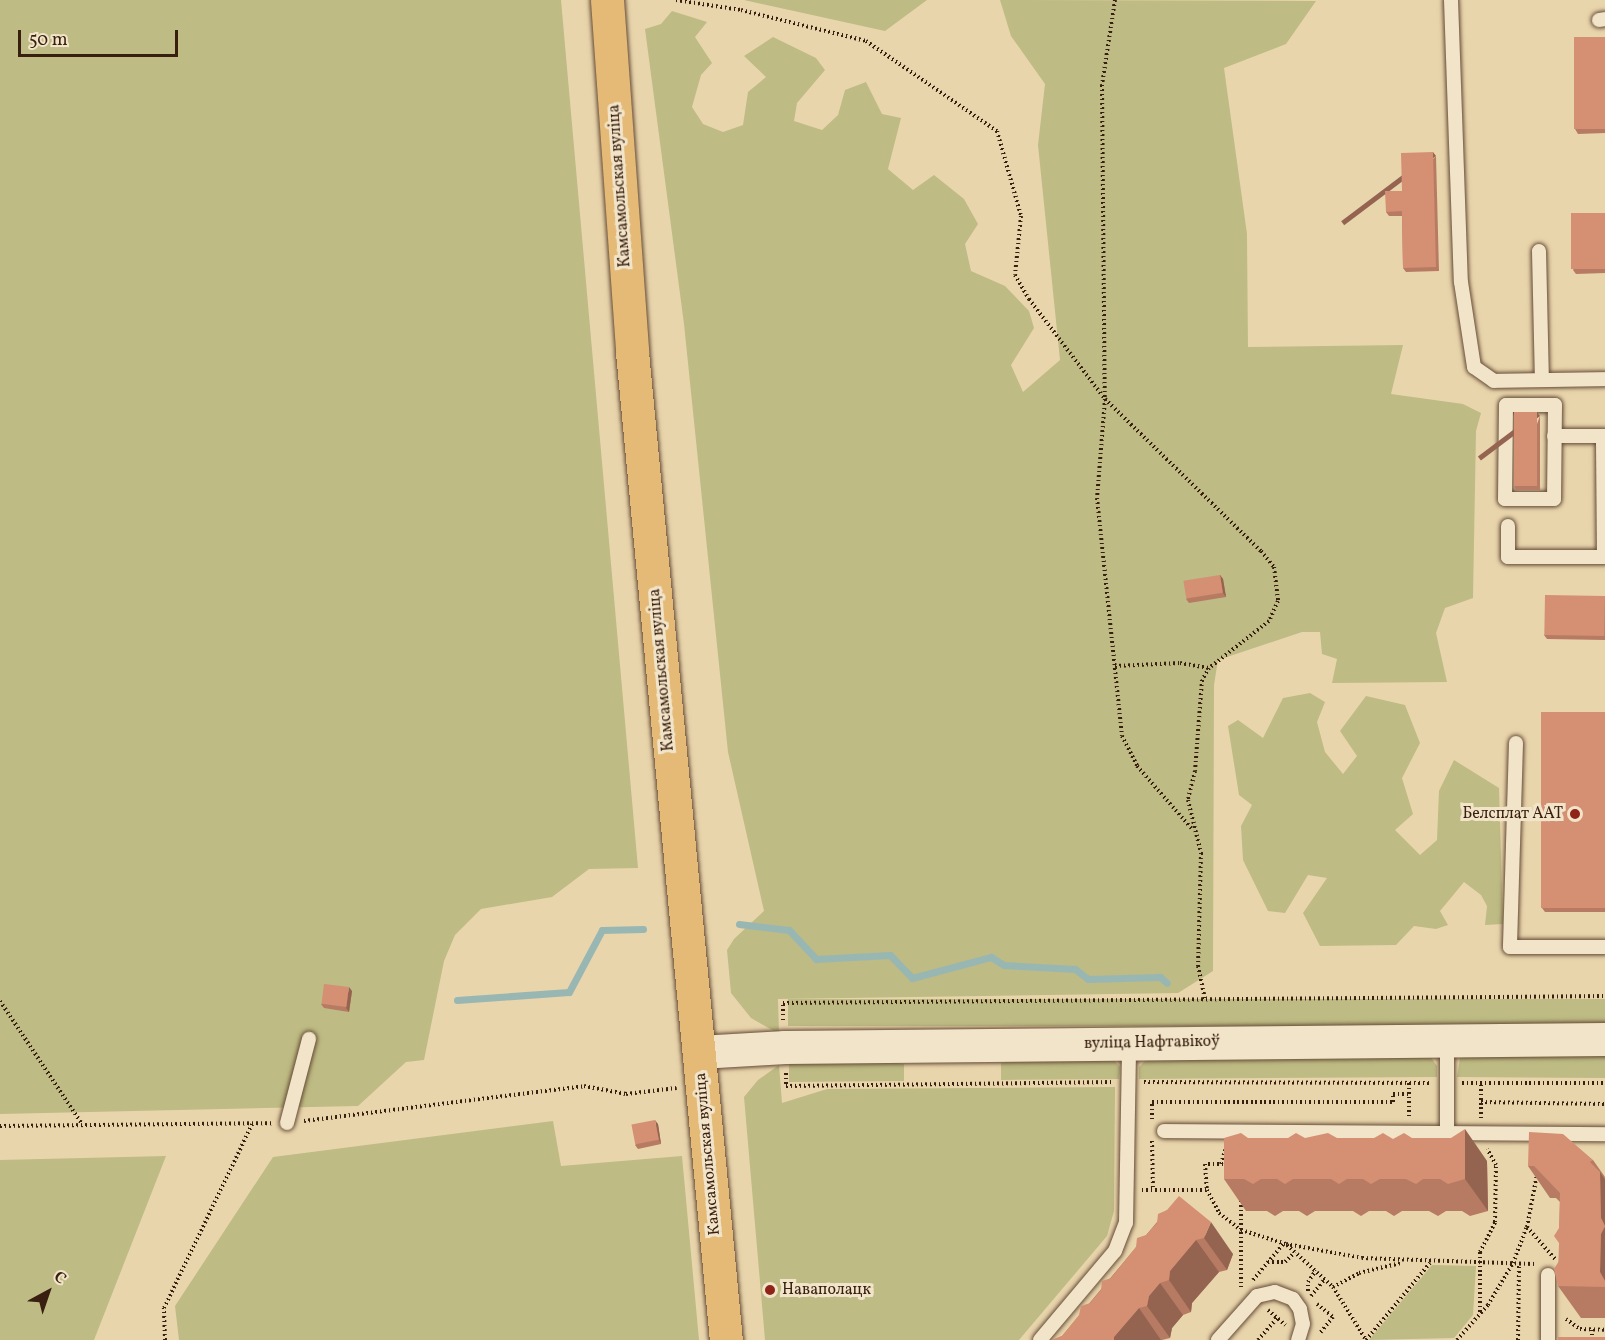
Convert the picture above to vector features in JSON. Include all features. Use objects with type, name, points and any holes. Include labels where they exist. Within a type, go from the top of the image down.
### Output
[{"type":"main road","name":"Камсамольская вуліца","points":[[607,0],[632,352],[726,1340]]},
{"type":"street","name":"вуліца Нафтавікоў","points":[[699,1052],[1129,1043],[1605,1039]]},
{"type":"lane","points":[[1451,0],[1461,282],[1474,367],[1494,381],[1605,379]]},
{"type":"lane","points":[[1539,251],[1542,380]]},
{"type":"lane","points":[[1506,405],[1555,405],[1554,435],[1554,499],[1505,499],[1506,405]]},
{"type":"lane","points":[[1508,526],[1508,557],[1604,557],[1604,436],[1554,435]]},
{"type":"lane","points":[[1516,743],[1510,946],[1605,947]]},
{"type":"lane","points":[[287,1123],[309,1039]]},
{"type":"lane","points":[[1447,1040],[1447,1131]]},
{"type":"lane","points":[[1040,1340],[1109,1259],[1124,1232],[1129,1202],[1121,1084],[1129,1043]]},
{"type":"lane","points":[[1164,1131],[1447,1131],[1482,1137],[1605,1134]]},
{"type":"lane","points":[[1548,1275],[1548,1340]]},
{"type":"lane","points":[[1218,1340],[1248,1296],[1275,1292],[1293,1299],[1303,1315],[1298,1338]]},
{"type":"path","points":[[676,0],[741,10],[866,41],[997,131],[1021,216],[1015,275],[1029,299],[1105,399],[1274,567],[1278,601],[1269,621],[1209,668],[1202,680],[1195,771],[1188,800],[1193,830],[1201,852],[1198,966],[1205,999]]},
{"type":"path","points":[[1115,0],[1102,84],[1105,399],[1097,498],[1122,736],[1137,766],[1193,830]]},
{"type":"path","points":[[1115,666],[1180,663],[1209,668]]},
{"type":"path","points":[[783,1003],[1605,996]]},
{"type":"path","points":[[0,1001],[82,1124]]},
{"type":"path","points":[[1409,1083],[1409,1131]]},
{"type":"path","points":[[1480,1313],[1480,1252],[1496,1222],[1496,1165],[1482,1137],[1481,1083]]},
{"type":"path","points":[[786,1086],[1605,1083]]},
{"type":"path","points":[[0,1126],[287,1123],[584,1086],[626,1094],[701,1086]]},
{"type":"path","points":[[1481,1102],[1605,1104]]},
{"type":"path","points":[[165,1340],[164,1308],[252,1124]]},
{"type":"path","points":[[1457,1340],[1480,1313],[1513,1263],[1530,1217],[1537,1163]]},
{"type":"path","points":[[1231,1164],[1205,1164],[1207,1190],[1219,1213],[1241,1230],[1286,1244],[1408,1263],[1560,1264]]},
{"type":"path","points":[[1141,1190],[1207,1190]]},
{"type":"path","points":[[1241,1197],[1241,1230],[1248,1296],[1277,1318],[1298,1338]]},
{"type":"path","points":[[1286,1244],[1333,1287],[1366,1340],[1431,1263]]},
{"type":"path","points":[[1268,1262],[1285,1262],[1295,1252]]},
{"type":"path","points":[[1333,1287],[1372,1269],[1408,1263]]},
{"type":"path","points":[[1518,1340],[1519,1264]]},
{"type":"path","points":[[1310,1297],[1325,1279]]},
{"type":"path","points":[[1563,1315],[1573,1326],[1605,1330]]},
{"type":"path","points":[[1258,1340],[1277,1318]]},
{"type":"path","points":[[1592,1330],[1592,1340]]},
{"type":"shaded area","points":[[0,0],[561,0],[638,868],[589,869],[552,897],[481,909],[455,935],[444,961],[424,1060],[406,1062],[358,1106],[0,1114]]},
{"type":"shaded area","points":[[744,0],[927,0],[885,31]]},
{"type":"shaded area","points":[[1000,0],[1316,1],[1286,44],[1224,68],[1247,234],[1248,347],[1403,345],[1391,394],[1463,404],[1481,413],[1476,431],[1473,598],[1445,608],[1436,633],[1447,682],[1332,683],[1337,659],[1322,654],[1320,632],[1302,632],[1218,660],[1214,685],[1213,971],[1178,993],[778,999],[779,1034],[751,1018],[731,993],[727,950],[734,939],[764,911],[728,752],[684,324],[645,29],[661,24],[672,11],[707,22],[695,37],[712,63],[701,75],[692,107],[703,124],[723,132],[743,125],[748,92],[766,77],[744,56],[773,37],[816,58],[825,70],[797,103],[794,121],[822,130],[838,115],[845,90],[866,82],[882,114],[901,118],[888,169],[913,190],[934,175],[964,199],[978,224],[965,244],[971,271],[1005,286],[1029,311],[1034,328],[1011,365],[1023,392],[1060,360],[1038,145],[1045,84],[1011,36]]},
{"type":"shaded area","points":[[1310,693],[1325,702],[1317,722],[1325,752],[1343,774],[1357,756],[1340,731],[1366,696],[1405,705],[1420,743],[1402,778],[1413,814],[1395,830],[1420,855],[1437,840],[1439,791],[1454,760],[1499,788],[1503,924],[1485,925],[1487,906],[1481,895],[1464,882],[1440,911],[1448,925],[1436,929],[1414,926],[1396,945],[1320,946],[1303,913],[1327,878],[1308,875],[1285,913],[1268,911],[1243,860],[1241,826],[1252,805],[1239,795],[1228,726],[1238,720],[1263,738],[1283,698]]},
{"type":"shaded area","points":[[788,999],[1605,999],[1605,1026],[788,1026]]},
{"type":"shaded area","points":[[1055,1054],[1114,1060],[1120,1067],[1119,1079],[1001,1080],[1001,1063]]},
{"type":"shaded area","points":[[1429,1055],[1437,1066],[1437,1077],[1139,1079],[1139,1067],[1148,1058]]},
{"type":"shaded area","points":[[1605,1055],[1605,1078],[1457,1077],[1460,1058],[1469,1056]]},
{"type":"shaded area","points":[[789,1056],[844,1056],[904,1064],[904,1081],[789,1082]]},
{"type":"shaded area","points":[[779,1065],[782,1103],[827,1089],[1115,1087],[1114,1211],[1107,1236],[1019,1340],[765,1340],[744,1097],[758,1080]]},
{"type":"shaded area","points":[[553,1121],[561,1166],[682,1156],[699,1340],[179,1340],[175,1306],[273,1157]]},
{"type":"shaded area","points":[[166,1156],[94,1340],[0,1340],[0,1160]]},
{"type":"shaded area","points":[[1432,1265],[1476,1266],[1473,1315],[1454,1338],[1369,1340]]},
{"type":"building","points":[[1574,37],[1605,37],[1605,129],[1574,129]]},
{"type":"building","points":[[1433,152],[1436,267],[1403,268],[1402,211],[1386,212],[1385,191],[1402,191],[1401,153]]},
{"type":"building","points":[[1571,213],[1605,213],[1605,269],[1571,269]]},
{"type":"building","points":[[1514,412],[1537,412],[1537,486],[1514,486]]},
{"type":"building","points":[[1220,575],[1223,593],[1186,599],[1183,581]]},
{"type":"building","points":[[1545,595],[1605,596],[1604,636],[1544,635]]},
{"type":"building","name":"Белсплат ААТ","points":[[1541,712],[1605,712],[1605,908],[1541,908]]},
{"type":"building","points":[[324,984],[349,987],[346,1007],[322,1004]]},
{"type":"building","points":[[655,1120],[659,1140],[635,1144],[631,1125]]},
{"type":"building","points":[[1465,1129],[1465,1179],[1448,1184],[1440,1179],[1423,1179],[1416,1184],[1406,1179],[1380,1179],[1371,1184],[1363,1179],[1347,1179],[1339,1184],[1331,1179],[1293,1179],[1285,1184],[1277,1179],[1261,1179],[1253,1184],[1244,1179],[1224,1179],[1224,1138],[1241,1133],[1248,1138],[1288,1138],[1296,1133],[1305,1138],[1328,1133],[1337,1138],[1374,1138],[1383,1133],[1393,1139],[1404,1133],[1412,1138],[1451,1138]]},
{"type":"building","points":[[1529,1132],[1563,1134],[1593,1160],[1590,1162],[1600,1172],[1601,1218],[1605,1226],[1601,1234],[1600,1272],[1605,1281],[1605,1287],[1558,1286],[1554,1269],[1559,1261],[1559,1243],[1554,1236],[1559,1228],[1560,1193],[1534,1166],[1528,1166]]},
{"type":"building","points":[[1179,1196],[1211,1222],[1204,1238],[1196,1240],[1170,1271],[1169,1280],[1160,1283],[1149,1296],[1147,1306],[1139,1308],[1114,1337],[1114,1340],[1052,1340],[1062,1336],[1079,1315],[1081,1306],[1090,1303],[1101,1290],[1102,1281],[1111,1278],[1136,1247],[1137,1238],[1146,1235],[1157,1223],[1158,1214],[1167,1210]]},
{"type":"building","points":[[1558,1337],[1605,1337],[1605,1340],[1558,1340]]},
{"type":"waterway","points":[[739,924],[789,930],[816,959],[890,955],[912,978],[991,957],[1004,965],[1075,969],[1088,979],[1160,977],[1167,983]]},
{"type":"waterway","points":[[457,1000],[569,992],[602,930],[643,929]]},
{"type":"place","name":"Белсплат ААТ","points":[[1575,814]]},
{"type":"place","name":"Наваполацк","points":[[770,1290]]}]
